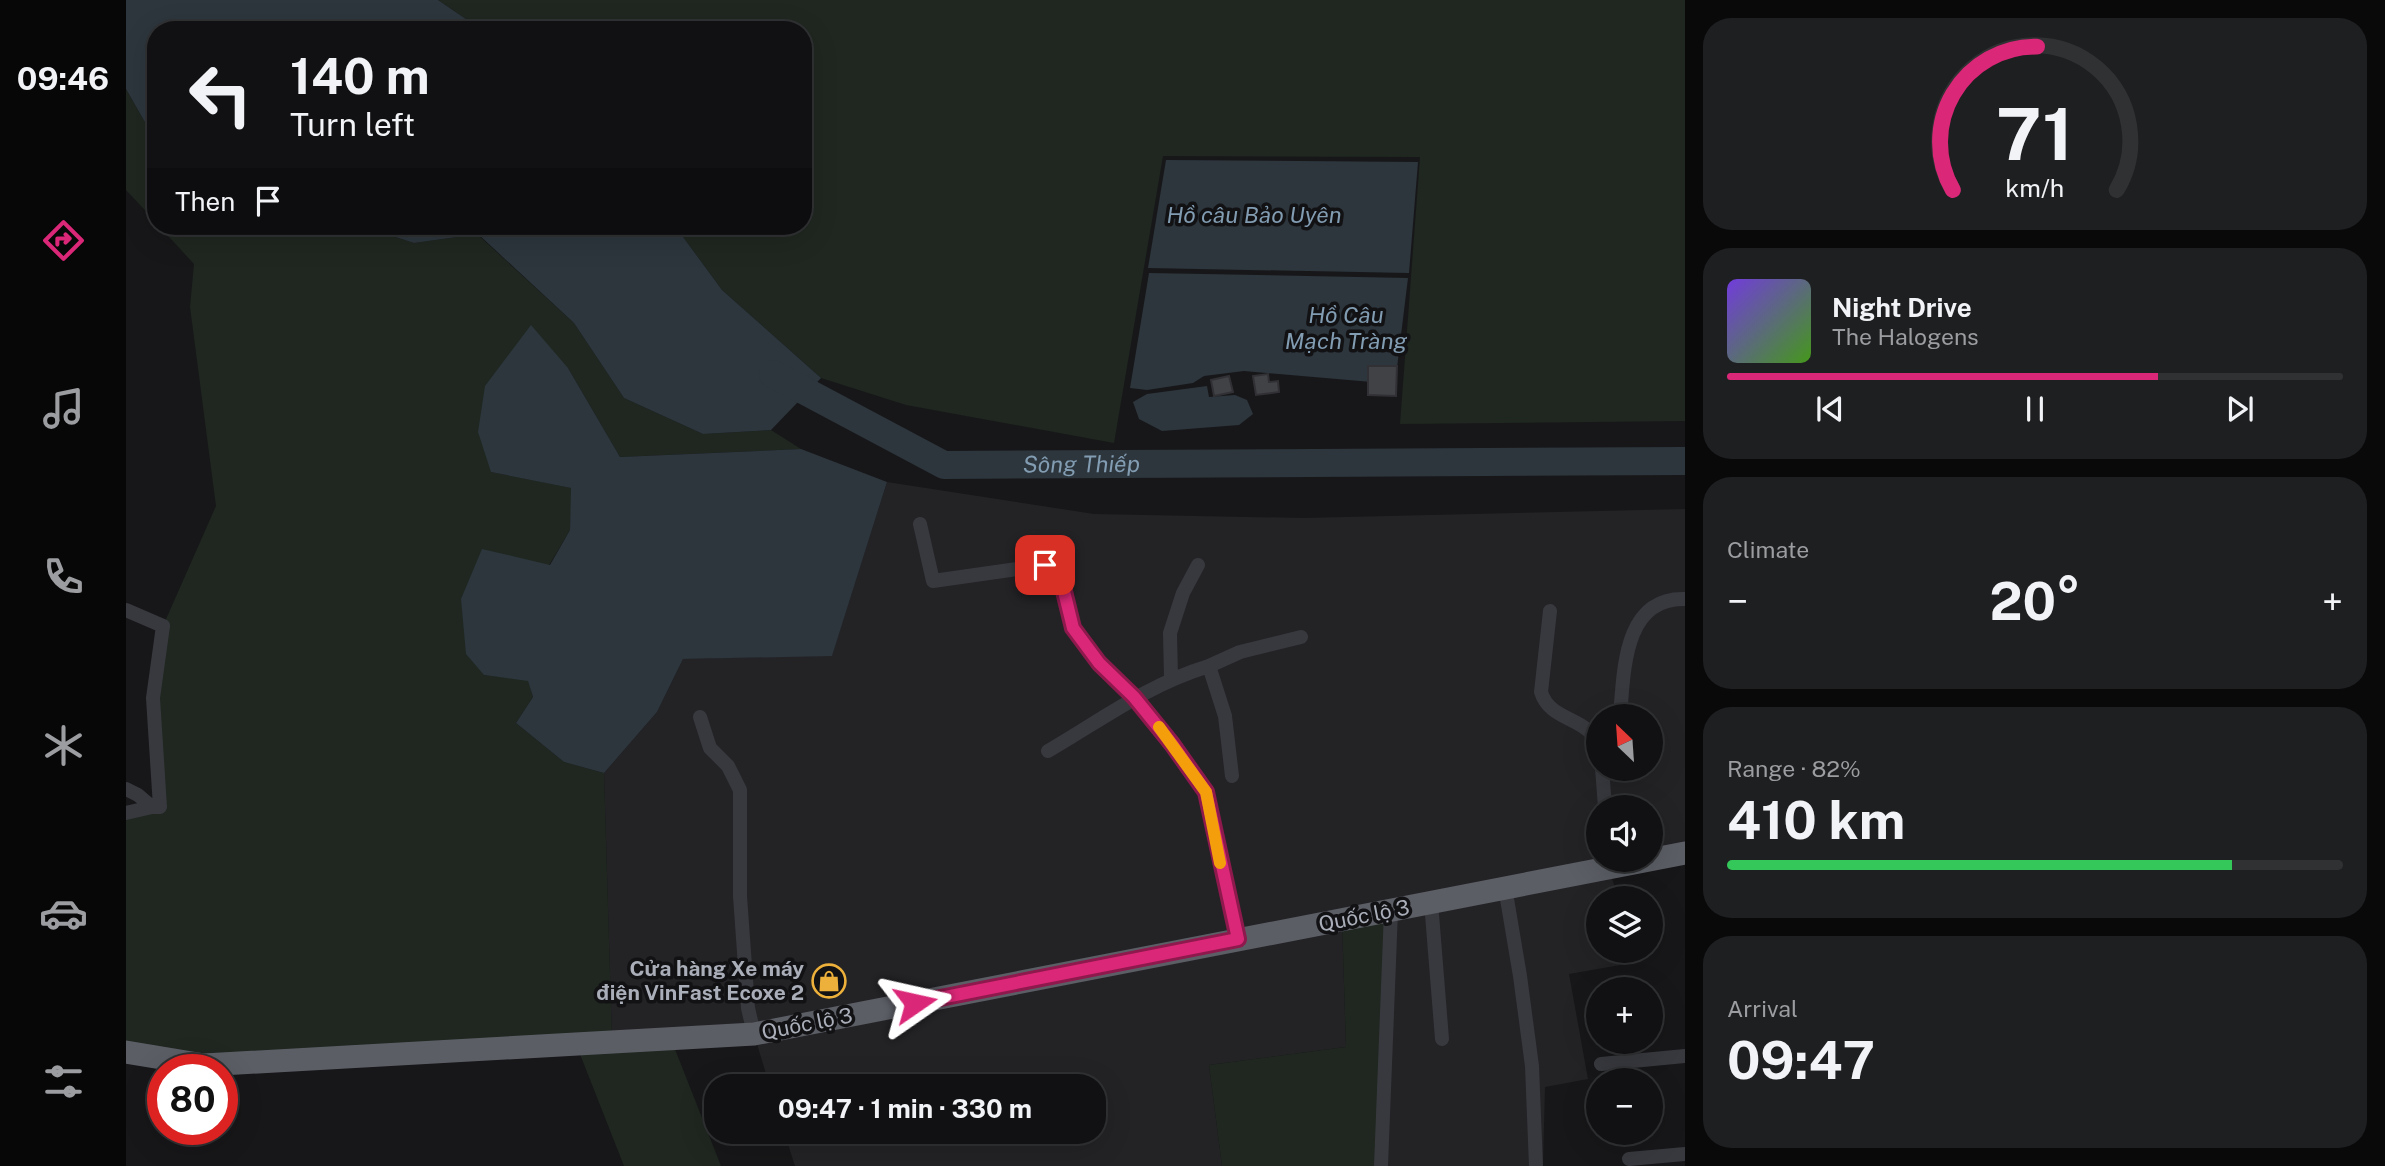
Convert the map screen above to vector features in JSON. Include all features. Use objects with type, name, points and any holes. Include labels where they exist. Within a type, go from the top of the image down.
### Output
[{"type":"highway","name":"Quốc lộ 3","points":[[1663,856],[1685,853]]},
{"type":"highway","name":"Quốc lộ 3","points":[[126,1052],[204,1065],[754,1034],[1391,911],[1586,868]]},
{"type":"street","points":[[920,524],[933,581],[1045,565],[1060,575],[1073,628],[1099,663],[1134,697],[1206,792],[1238,939]]},
{"type":"street","points":[[1171,678],[1170,633],[1183,593],[1198,565]]},
{"type":"street","points":[[1621,704],[1630,638],[1639,622],[1653,609],[1672,599],[1685,599]]},
{"type":"street","points":[[126,610],[163,626],[153,698],[160,807],[126,813]]},
{"type":"street","points":[[1549,611],[1541,692],[1545,704],[1556,713],[1586,728]]},
{"type":"street","points":[[1048,751],[1105,718],[1134,697],[1171,678],[1209,666],[1240,652],[1301,637]]},
{"type":"street","points":[[1209,666],[1225,716],[1232,776]]},
{"type":"street","points":[[700,717],[710,748],[728,766],[740,790],[740,896],[748,1008],[754,1034]]},
{"type":"street","points":[[126,789],[152,807]]},
{"type":"street","points":[[1505,887],[1532,1066],[1536,1166]]},
{"type":"street","points":[[1431,902],[1442,1039]]},
{"type":"street","points":[[1381,1166],[1391,911]]},
{"type":"street","points":[[1601,1064],[1685,1056]]},
{"type":"street","points":[[1629,1159],[1685,1154]]},
{"type":"shaded area","points":[[438,0],[1685,0],[1685,421],[1400,424],[1420,157],[1163,156],[1114,443],[906,405],[821,378],[722,290],[682,235],[812,235],[812,21],[469,21]]},
{"type":"shaded area","points":[[126,89],[147,126],[147,212],[126,190]]},
{"type":"shaded area","points":[[167,235],[390,235],[414,243],[478,235],[574,323],[624,398],[703,434],[771,430],[801,449],[620,457],[568,368],[491,472],[572,488],[570,530],[484,675],[528,680],[533,697],[516,723],[564,762],[604,773],[612,1042],[671,1039],[704,1123],[704,1144],[712,1144],[721,1166],[624,1166],[576,1044],[238,1063],[238,1054],[147,1056],[126,1052],[126,820],[160,807],[153,698],[163,626],[216,506],[190,307],[194,264]]},
{"type":"shaded area","points":[[887,482],[1094,514],[1303,518],[1685,509],[1685,853],[1663,857],[1663,795],[1586,795],[1586,872],[1610,872],[1614,886],[1586,886],[1586,963],[1632,963],[1569,974],[1586,1079],[1545,1087],[1543,1166],[1377,1166],[1342,921],[1346,1047],[1209,1065],[1222,1166],[795,1166],[788,1144],[1106,1144],[1106,1074],[766,1074],[754,1034],[612,1042],[604,773],[657,712],[683,659],[832,655]]},
{"type":"shaded area","points":[[1391,911],[1377,1166],[1222,1166],[1209,1065],[1346,1047],[1342,920]]},
{"type":"water","points":[[126,0],[438,0],[469,21],[147,21],[147,126],[126,89]]},
{"type":"water","name":"Hồ câu Bảo Uyên","points":[[1166,160],[1418,162],[1409,273],[1148,268]]},
{"type":"water","points":[[390,235],[471,235],[414,243]]},
{"type":"water","points":[[479,235],[682,235],[722,290],[821,378],[771,430],[703,434],[624,398],[574,323]]},
{"type":"water","name":"Hồ Câu Mạch Tràng","points":[[1149,273],[1408,278],[1395,384],[1244,371],[1204,376],[1193,383],[1147,390],[1130,388]]},
{"type":"water","points":[[531,325],[568,368],[620,457],[801,449],[887,482],[832,656],[683,659],[657,712],[604,773],[564,762],[516,723],[533,697],[528,681],[484,675],[466,654],[461,599],[482,549],[550,565],[570,530],[571,488],[491,472],[478,432],[485,386]]},
{"type":"water","points":[[1207,386],[1209,397],[1235,395],[1247,400],[1253,414],[1239,425],[1162,431],[1139,419],[1133,402],[1147,394]]},
{"type":"building","points":[[1368,366],[1397,366],[1396,396],[1368,395]]},
{"type":"building","points":[[1268,374],[1269,382],[1278,381],[1279,392],[1256,395],[1253,376]]},
{"type":"building","points":[[1229,376],[1233,392],[1214,396],[1211,380]]},
{"type":"waterway","name":"Sông Thiếp","points":[[773,374],[944,465],[1685,461]]},
{"type":"slow traffic","points":[[1159,727],[1206,792],[1220,863]]},
{"type":"place","name":"Cửa hàng Xe máy điện VinFast Ecoxe 2","points":[[829,981]]},
{"type":"route","points":[[915,1003],[1238,939],[1206,792],[1134,697],[1099,663],[1073,628],[1060,575],[1045,565]]}]
